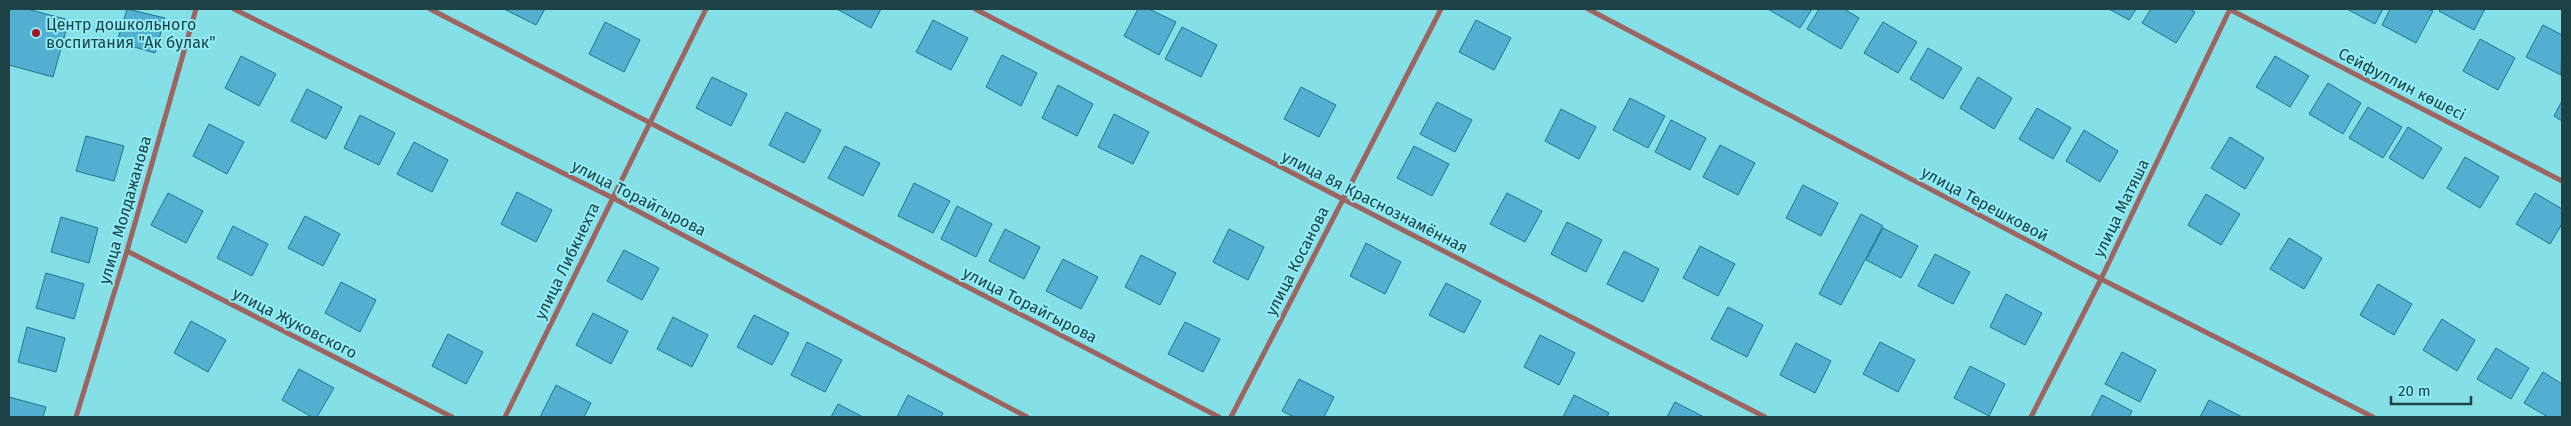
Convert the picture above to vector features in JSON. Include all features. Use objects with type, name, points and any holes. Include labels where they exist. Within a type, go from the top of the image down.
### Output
[{"type":"street","name":"улица Молдажанова","points":[[76,417],[127,250],[196,9]]},
{"type":"street","name":"улица Торайгырова","points":[[234,9],[613,198],[1028,417]]},
{"type":"street","name":"улица Торайгырова","points":[[430,9],[1219,417]]},
{"type":"street","name":"улица Либкнехта","points":[[505,417],[706,9]]},
{"type":"street","name":"улица 8я Краснознамённая","points":[[975,9],[1765,417]]},
{"type":"street","name":"улица Косанова","points":[[1231,417],[1440,9]]},
{"type":"street","name":"улица Терешковой","points":[[1588,9],[2101,279],[2372,417]]},
{"type":"street","name":"улица Матяша","points":[[2031,417],[2101,279],[2230,9]]},
{"type":"street","name":"Сейфуллин көшесі","points":[[2230,9],[2562,181]]},
{"type":"street","name":"улица Жуковского","points":[[127,250],[452,417]]},
{"type":"building","points":[[9,9],[27,9],[69,20],[53,77],[9,65]]},
{"type":"building","points":[[127,9],[165,18],[155,53],[117,42]]},
{"type":"building","points":[[504,9],[545,9],[536,25]]},
{"type":"building","points":[[837,9],[881,9],[871,28]]},
{"type":"building","points":[[1138,9],[1149,9],[1176,22],[1159,55],[1124,36]]},
{"type":"building","points":[[1768,9],[1812,9],[1800,28]]},
{"type":"building","points":[[1819,9],[1844,9],[1859,18],[1841,49],[1807,29]]},
{"type":"building","points":[[2109,9],[2136,9],[2129,20]]},
{"type":"building","points":[[2151,9],[2190,9],[2195,12],[2176,43],[2142,23]]},
{"type":"building","points":[[2347,9],[2383,9],[2375,24]]},
{"type":"building","points":[[2390,9],[2428,9],[2433,11],[2416,43],[2382,25]]},
{"type":"building","points":[[2441,9],[2485,9],[2474,30],[2439,11]]},
{"type":"building","points":[[933,20],[968,38],[951,70],[916,52]]},
{"type":"building","points":[[1476,20],[1511,38],[1494,70],[1459,52]]},
{"type":"building","points":[[605,22],[640,40],[624,72],[589,54]]},
{"type":"building","points":[[1883,22],[1917,42],[1898,73],[1864,53]]},
{"type":"building","points":[[2543,25],[2562,35],[2561,75],[2526,57]]},
{"type":"building","points":[[1182,27],[1217,45],[1201,77],[1165,59]]},
{"type":"building","points":[[2480,39],[2515,58],[2498,90],[2463,71]]},
{"type":"building","points":[[1928,48],[1962,68],[1943,99],[1910,79]]},
{"type":"building","points":[[1002,55],[1037,73],[1021,106],[986,87]]},
{"type":"building","points":[[241,56],[276,74],[259,106],[225,88]]},
{"type":"building","points":[[2275,56],[2309,76],[2290,107],[2256,87]]},
{"type":"building","points":[[712,77],[747,94],[731,126],[696,108]]},
{"type":"building","points":[[1978,77],[2012,98],[1994,129],[1960,108]]},
{"type":"building","points":[[2328,83],[2361,103],[2343,134],[2309,114]]},
{"type":"building","points":[[1058,85],[1093,104],[1077,136],[1042,118]]},
{"type":"building","points":[[1301,87],[1336,105],[1319,137],[1284,119]]},
{"type":"building","points":[[307,89],[342,107],[326,139],[291,121]]},
{"type":"building","points":[[1630,98],[1665,116],[1648,148],[1613,130]]},
{"type":"building","points":[[2562,101],[2562,121],[2554,116]]},
{"type":"building","points":[[1437,102],[1472,120],[1455,152],[1420,134]]},
{"type":"building","points":[[2368,107],[2402,127],[2383,158],[2349,138]]},
{"type":"building","points":[[2037,108],[2071,128],[2053,159],[2019,139]]},
{"type":"building","points":[[1561,109],[1596,127],[1579,159],[1545,141]]},
{"type":"building","points":[[786,112],[821,130],[804,163],[769,145]]},
{"type":"building","points":[[1114,114],[1149,132],[1133,164],[1098,147]]},
{"type":"building","points":[[360,115],[395,133],[379,165],[344,148]]},
{"type":"building","points":[[1671,120],[1706,138],[1690,170],[1655,152]]},
{"type":"building","points":[[209,124],[244,142],[227,174],[193,156]]},
{"type":"building","points":[[2408,127],[2442,148],[2423,179],[2389,158]]},
{"type":"building","points":[[2084,130],[2118,151],[2100,182],[2066,161]]},
{"type":"building","points":[[86,136],[124,146],[114,181],[76,171]]},
{"type":"building","points":[[2230,137],[2264,158],[2245,189],[2211,168]]},
{"type":"building","points":[[414,142],[448,160],[432,192],[397,174]]},
{"type":"building","points":[[1720,145],[1755,163],[1738,195],[1703,177]]},
{"type":"building","points":[[845,146],[880,163],[863,196],[828,178]]},
{"type":"building","points":[[1414,146],[1449,164],[1432,196],[1397,178]]},
{"type":"building","points":[[2465,157],[2499,177],[2480,208],[2447,188]]},
{"type":"building","points":[[914,183],[950,201],[933,233],[898,216]]},
{"type":"building","points":[[1803,185],[1838,203],[1821,236],[1786,218]]},
{"type":"building","points":[[517,192],[552,210],[536,242],[501,224]]},
{"type":"building","points":[[168,193],[203,211],[186,243],[151,225]]},
{"type":"building","points":[[1507,193],[1542,211],[1525,242],[1490,224]]},
{"type":"building","points":[[2535,193],[2562,209],[2562,224],[2550,244],[2516,224]]},
{"type":"building","points":[[2206,194],[2240,214],[2221,245],[2188,225]]},
{"type":"building","points":[[957,206],[992,224],[976,257],[941,239]]},
{"type":"building","points":[[1861,214],[1883,226],[1841,305],[1819,294]]},
{"type":"building","points":[[305,216],[340,234],[323,266],[288,248]]},
{"type":"building","points":[[61,217],[98,228],[89,263],[51,252]]},
{"type":"building","points":[[1567,222],[1602,240],[1586,272],[1551,254]]},
{"type":"building","points":[[233,226],[268,244],[252,276],[217,258]]},
{"type":"building","points":[[1883,228],[1918,246],[1901,278],[1866,260]]},
{"type":"building","points":[[1005,229],[1040,247],[1024,279],[989,261]]},
{"type":"building","points":[[1229,229],[1264,247],[1248,280],[1213,262]]},
{"type":"building","points":[[2289,238],[2322,258],[2304,289],[2270,269]]},
{"type":"building","points":[[1366,243],[1401,262],[1385,294],[1350,276]]},
{"type":"building","points":[[1700,246],[1735,264],[1718,296],[1683,278]]},
{"type":"building","points":[[624,250],[659,268],[642,300],[607,281]]},
{"type":"building","points":[[1624,251],[1659,269],[1643,302],[1607,284]]},
{"type":"building","points":[[1935,254],[1970,272],[1953,304],[1918,286]]},
{"type":"building","points":[[1141,255],[1176,273],[1160,305],[1125,287]]},
{"type":"building","points":[[1063,259],[1098,277],[1081,309],[1046,291]]},
{"type":"building","points":[[46,273],[84,284],[74,319],[36,308]]},
{"type":"building","points":[[341,282],[376,300],[360,332],[325,313]]},
{"type":"building","points":[[1446,283],[1481,301],[1464,333],[1429,315]]},
{"type":"building","points":[[2378,284],[2412,304],[2394,335],[2360,315]]},
{"type":"building","points":[[2006,294],[2042,313],[2025,345],[1990,327]]},
{"type":"building","points":[[1728,307],[1763,325],[1747,357],[1711,339]]},
{"type":"building","points":[[593,313],[628,331],[611,364],[576,345]]},
{"type":"building","points":[[754,315],[789,333],[772,365],[737,347]]},
{"type":"building","points":[[673,317],[708,335],[692,367],[657,349]]},
{"type":"building","points":[[2442,319],[2475,340],[2457,371],[2423,350]]},
{"type":"building","points":[[191,321],[226,340],[208,372],[174,353]]},
{"type":"building","points":[[1185,322],[1220,339],[1203,372],[1168,354]]},
{"type":"building","points":[[27,327],[65,338],[56,372],[18,362]]},
{"type":"building","points":[[448,334],[483,352],[466,384],[432,366]]},
{"type":"building","points":[[1540,335],[1575,353],[1559,385],[1524,367]]},
{"type":"building","points":[[807,342],[842,360],[825,392],[791,375]]},
{"type":"building","points":[[1880,342],[1915,360],[1898,392],[1863,374]]},
{"type":"building","points":[[1796,343],[1831,361],[1815,393],[1780,375]]},
{"type":"building","points":[[2496,348],[2529,368],[2511,399],[2477,379]]},
{"type":"building","points":[[2122,352],[2156,370],[2140,402],[2105,384]]},
{"type":"building","points":[[1970,366],[2005,384],[1989,416],[1954,398]]},
{"type":"building","points":[[299,369],[334,388],[317,417],[312,417],[282,400]]},
{"type":"building","points":[[2543,372],[2562,384],[2562,417],[2548,417],[2524,403]]},
{"type":"building","points":[[1299,379],[1334,397],[1324,417],[1294,417],[1282,411]]},
{"type":"building","points":[[556,385],[591,403],[584,417],[540,417]]},
{"type":"building","points":[[908,395],[943,413],[941,417],[897,417]]},
{"type":"building","points":[[1574,395],[1609,413],[1607,417],[1563,417]]},
{"type":"building","points":[[2102,395],[2132,411],[2129,417],[2091,417]]},
{"type":"building","points":[[9,397],[46,407],[43,417],[9,417]]},
{"type":"building","points":[[2209,400],[2242,417],[2200,417]]},
{"type":"building","points":[[1675,402],[1704,417],[1667,417]]},
{"type":"building","points":[[838,404],[863,417],[831,417]]},
{"type":"place","name":"Центр дошкольного воспитания \"Ак булак\"","points":[[36,33]]}]
